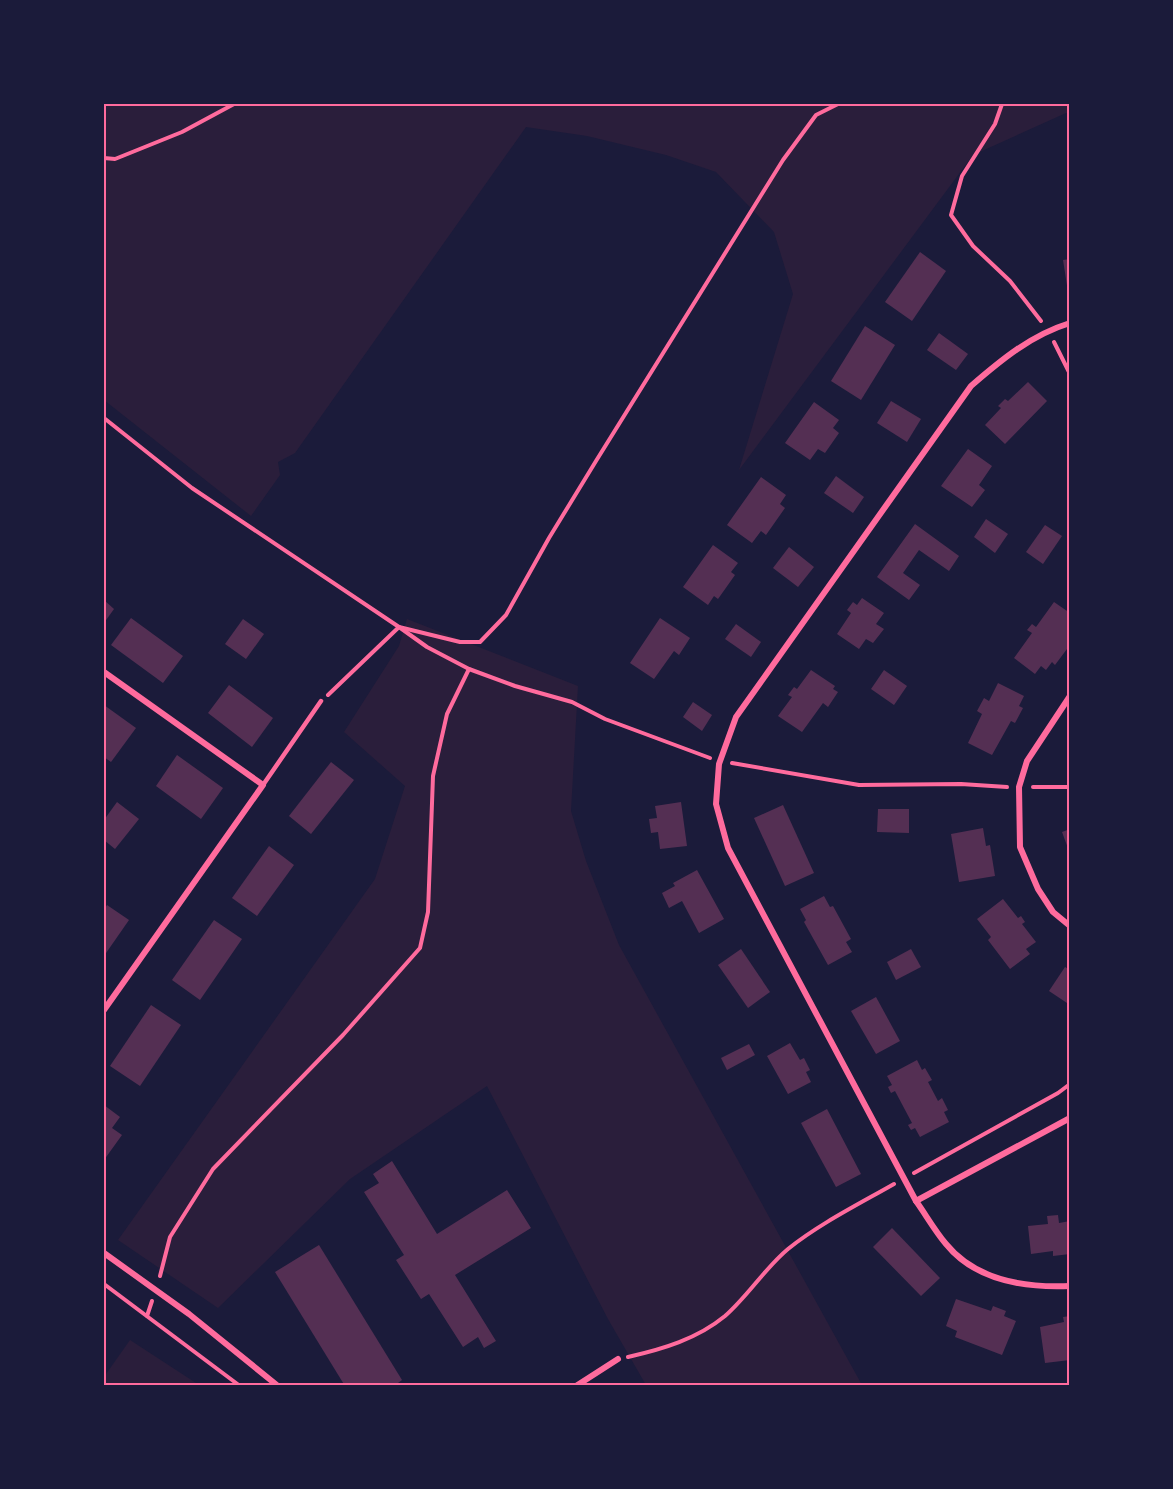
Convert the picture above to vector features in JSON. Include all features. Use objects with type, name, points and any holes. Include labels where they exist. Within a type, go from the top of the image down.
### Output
[{"type":"street","points":[[1070,322],[1048,329],[1004,357],[971,386],[736,717],[720,761],[716,804],[728,848],[916,1202],[946,1245],[962,1259],[986,1274],[1017,1284],[1045,1287],[1070,1286]]},
{"type":"street","points":[[104,672],[263,785],[104,1010]]},
{"type":"street","points":[[1070,696],[1027,761],[1019,787],[1020,847],[1038,889],[1053,912],[1070,926]]},
{"type":"street","points":[[916,1202],[1070,1118]]},
{"type":"street","points":[[104,1253],[246,1358],[278,1386]]},
{"type":"street","points":[[576,1386],[618,1359]]},
{"type":"lane","points":[[263,785],[321,701]]},
{"type":"path","points":[[104,158],[115,159],[182,132],[234,104]]},
{"type":"path","points":[[399,627],[460,642],[480,642],[506,615],[549,538],[783,160],[816,115],[838,104]]},
{"type":"path","points":[[1002,104],[995,124],[962,176],[951,215],[973,246],[1010,281],[1048,329],[1070,374]]},
{"type":"path","points":[[104,417],[192,488],[427,647],[469,669],[515,686],[572,702],[605,718],[720,761],[859,785],[961,784],[1070,788]]},
{"type":"path","points":[[321,701],[399,627]]},
{"type":"path","points":[[147,1316],[170,1237],[213,1169],[343,1035],[420,948],[428,912],[434,776],[447,714],[469,669]]},
{"type":"path","points":[[618,1359],[654,1351],[694,1337],[725,1315],[788,1249],[841,1214],[1058,1093],[1070,1084]]},
{"type":"path","points":[[104,1284],[240,1386]]},
{"type":"shaded area","points":[[104,104],[1069,104],[1070,113],[973,155],[739,470],[793,294],[774,232],[716,172],[666,155],[587,136],[526,127],[295,453],[278,462],[280,475],[251,516],[104,400]]},
{"type":"shaded area","points":[[407,619],[578,686],[571,811],[586,861],[619,945],[862,1385],[646,1385],[608,1319],[487,1086],[350,1179],[218,1308],[118,1240],[375,879],[405,786],[344,732],[399,646]]},
{"type":"shaded area","points":[[130,1340],[199,1385],[104,1385],[104,1377]]},
{"type":"building","points":[[920,252],[946,271],[912,321],[885,302]]},
{"type":"building","points":[[1070,259],[1070,292],[1068,292],[1063,260]]},
{"type":"building","points":[[865,326],[895,345],[861,400],[831,381]]},
{"type":"building","points":[[939,333],[968,354],[956,370],[927,350]]},
{"type":"building","points":[[1028,382],[1047,401],[1005,444],[985,425],[1001,408],[998,406],[1005,399],[1008,401]]},
{"type":"building","points":[[891,401],[921,419],[907,442],[877,423]]},
{"type":"building","points":[[814,402],[839,420],[833,428],[839,433],[825,453],[818,449],[810,460],[785,443]]},
{"type":"building","points":[[968,449],[992,466],[979,485],[985,490],[972,507],[941,486]]},
{"type":"building","points":[[836,476],[864,497],[853,513],[824,493]]},
{"type":"building","points":[[761,477],[786,495],[780,504],[785,508],[766,535],[761,531],[752,543],[727,525]]},
{"type":"building","points":[[986,519],[1008,534],[995,553],[974,537]]},
{"type":"building","points":[[915,524],[959,556],[949,571],[919,550],[903,573],[920,585],[909,600],[877,577]]},
{"type":"building","points":[[1045,525],[1062,536],[1043,564],[1026,552]]},
{"type":"building","points":[[713,545],[738,563],[731,572],[735,575],[718,599],[714,596],[708,605],[683,587]]},
{"type":"building","points":[[789,547],[814,567],[798,587],[773,568]]},
{"type":"building","points":[[862,598],[884,613],[876,624],[884,629],[873,643],[866,639],[859,649],[837,634],[851,613],[847,610],[853,602],[857,605]]},
{"type":"building","points":[[104,600],[114,609],[104,623]]},
{"type":"building","points":[[1054,602],[1070,613],[1070,645],[1055,665],[1052,662],[1046,670],[1041,666],[1035,674],[1014,658],[1032,633],[1027,630],[1032,624],[1036,627]]},
{"type":"building","points":[[131,618],[183,656],[163,683],[111,645]]},
{"type":"building","points":[[660,618],[690,638],[679,655],[674,651],[654,679],[630,663]]},
{"type":"building","points":[[243,619],[264,634],[246,659],[225,644]]},
{"type":"building","points":[[736,624],[761,642],[751,657],[725,639]]},
{"type":"building","points":[[811,670],[835,686],[833,689],[838,692],[828,707],[823,703],[802,732],[778,716],[792,697],[788,695],[794,687],[797,689]]},
{"type":"building","points":[[884,670],[907,686],[894,705],[871,689]]},
{"type":"building","points":[[998,683],[1024,696],[1019,706],[1023,708],[1015,723],[1011,721],[992,755],[968,743],[982,714],[977,711],[984,698],[989,701]]},
{"type":"building","points":[[229,685],[273,718],[252,747],[208,713]]},
{"type":"building","points":[[693,702],[712,715],[702,731],[683,717]]},
{"type":"building","points":[[104,705],[136,728],[111,762],[104,757]]},
{"type":"building","points":[[177,755],[223,788],[201,819],[156,786]]},
{"type":"building","points":[[331,762],[354,780],[311,834],[289,816]]},
{"type":"building","points":[[117,802],[139,819],[115,849],[104,840],[104,820]]},
{"type":"building","points":[[681,802],[687,846],[660,849],[658,832],[651,833],[649,819],[657,818],[655,806]]},
{"type":"building","points":[[783,805],[814,873],[785,886],[754,818]]},
{"type":"building","points":[[878,809],[909,809],[909,833],[877,832]]},
{"type":"building","points":[[983,828],[986,846],[990,845],[995,876],[959,882],[951,834]]},
{"type":"building","points":[[1070,829],[1070,851],[1069,851],[1062,832]]},
{"type":"building","points":[[269,846],[294,865],[257,916],[232,898]]},
{"type":"building","points":[[697,870],[724,919],[699,933],[682,901],[669,908],[662,893],[675,886],[673,883]]},
{"type":"building","points":[[824,896],[830,907],[833,906],[851,939],[846,942],[852,952],[828,965],[804,922],[806,920],[800,909]]},
{"type":"building","points":[[1003,899],[1018,918],[1021,916],[1025,922],[1022,924],[1036,942],[1026,949],[1030,954],[1010,969],[988,940],[991,937],[977,919]]},
{"type":"building","points":[[107,905],[129,920],[104,956],[104,910]]},
{"type":"building","points":[[214,920],[242,939],[200,1000],[172,980]]},
{"type":"building","points":[[741,949],[770,992],[748,1008],[718,965]]},
{"type":"building","points":[[911,949],[921,967],[896,980],[887,962]]},
{"type":"building","points":[[1065,967],[1070,970],[1070,1005],[1049,991]]},
{"type":"building","points":[[876,997],[900,1041],[876,1054],[851,1011]]},
{"type":"building","points":[[151,1005],[181,1025],[140,1086],[110,1066]]},
{"type":"building","points":[[790,1043],[800,1060],[804,1058],[810,1070],[806,1072],[811,1082],[788,1094],[767,1056]]},
{"type":"building","points":[[749,1044],[755,1055],[727,1070],[721,1058]]},
{"type":"building","points":[[917,1060],[922,1070],[925,1068],[932,1080],[928,1082],[938,1101],[942,1098],[948,1110],[944,1112],[949,1122],[920,1137],[915,1128],[911,1130],[908,1125],[912,1123],[895,1091],[891,1093],[888,1087],[892,1085],[887,1076]]},
{"type":"building","points":[[104,1105],[120,1117],[112,1128],[122,1135],[104,1160]]},
{"type":"building","points":[[827,1109],[861,1174],[836,1187],[801,1123]]},
{"type":"building","points":[[392,1161],[437,1234],[507,1190],[531,1228],[455,1275],[496,1341],[484,1348],[478,1337],[463,1347],[429,1294],[421,1299],[396,1260],[404,1255],[364,1192],[379,1183],[373,1174]]},
{"type":"building","points":[[1058,1215],[1059,1223],[1070,1221],[1070,1254],[1053,1256],[1053,1251],[1031,1254],[1028,1226],[1048,1224],[1047,1216]]},
{"type":"building","points":[[892,1228],[940,1278],[921,1296],[873,1247]]},
{"type":"building","points":[[319,1245],[402,1380],[394,1386],[345,1386],[275,1272]]},
{"type":"building","points":[[956,1299],[991,1311],[993,1306],[1006,1311],[1004,1316],[1016,1321],[1002,1355],[955,1337],[957,1331],[946,1326]]},
{"type":"building","points":[[1070,1316],[1070,1360],[1045,1363],[1040,1327],[1064,1322],[1063,1317]]}]
